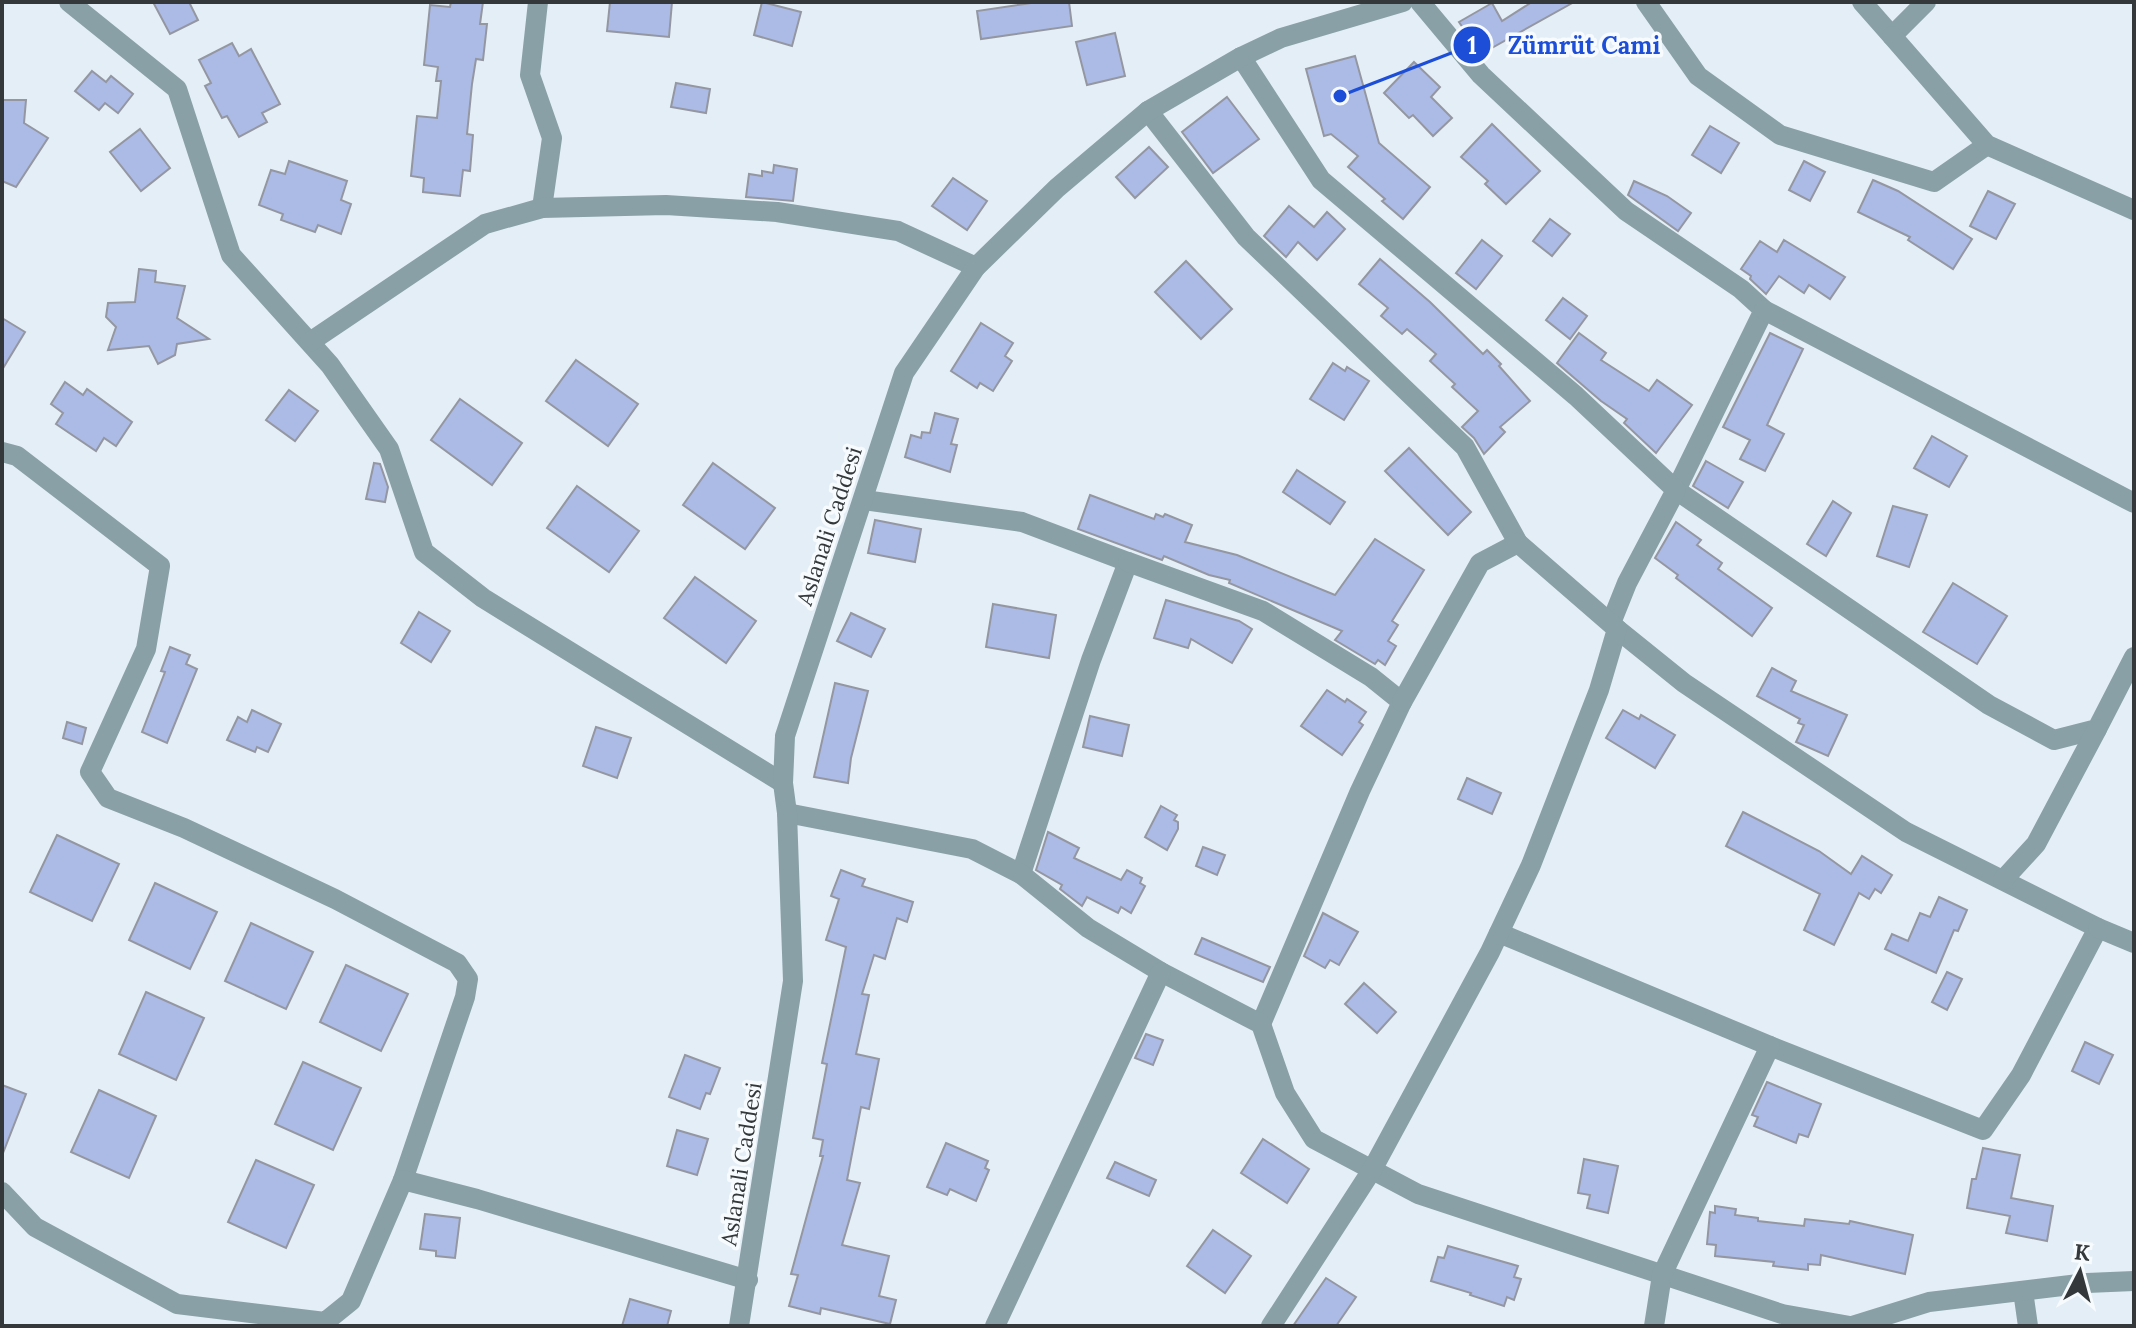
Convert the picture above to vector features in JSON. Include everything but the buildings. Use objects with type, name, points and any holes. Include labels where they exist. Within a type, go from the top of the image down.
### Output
[{"type":"street","points":[[69,2],[177,89],[231,255],[330,365],[389,449],[424,552],[483,598],[783,783]]},
{"type":"street","points":[[538,2],[530,75],[552,138],[542,208]]},
{"type":"street","name":"Aslanali Caddesi","points":[[739,1326],[793,981],[787,813],[783,783],[785,736],[904,373],[976,267],[1057,188],[1148,111],[1241,57],[1281,38],[1403,2]]},
{"type":"street","points":[[1420,2],[1481,75],[1626,211],[1741,289],[1764,310],[2134,503]]},
{"type":"street","points":[[1646,2],[1698,76],[1780,135],[1934,182],[1987,145]]},
{"type":"street","points":[[1862,2],[1987,145],[2134,210]]},
{"type":"street","points":[[1892,36],[1926,2]]},
{"type":"street","points":[[1241,57],[1321,180],[1576,396],[1676,490],[1989,705],[2054,740],[2097,729]]},
{"type":"street","points":[[1148,111],[1246,237],[1465,447],[1518,543],[1614,626],[1684,683],[1906,832],[2134,943]]},
{"type":"street","points":[[310,342],[485,224],[542,208],[666,205],[777,212],[898,231],[976,267]]},
{"type":"street","points":[[1271,1326],[1372,1170],[1499,933],[1531,865],[1588,719],[1627,583],[1764,310]]},
{"type":"street","points":[[2,452],[17,456],[160,566],[146,649],[90,772],[108,798],[184,828],[335,899],[457,963],[468,979],[465,997],[403,1180],[351,1301],[325,1322],[177,1304],[35,1227],[2,1192]]},
{"type":"street","points":[[864,500],[1022,522],[1263,611],[1371,677],[1402,702]]},
{"type":"street","points":[[1518,543],[1480,563],[1402,702],[1360,791],[1261,1024],[1285,1093],[1314,1139],[1418,1194],[1662,1275],[1780,1320],[1851,1326],[1929,1302],[2087,1283],[2134,1281]]},
{"type":"street","points":[[1021,874],[1091,660],[1128,562]]},
{"type":"street","points":[[2003,880],[2036,844],[2134,657]]},
{"type":"street","points":[[787,813],[972,849],[1021,874],[1088,928],[1161,972],[1261,1024]]},
{"type":"street","points":[[1499,933],[1770,1046],[1983,1130],[2021,1075],[2098,928]]},
{"type":"street","points":[[995,1326],[1161,972]]},
{"type":"street","points":[[1654,1326],[1662,1275],[1770,1046]]},
{"type":"street","points":[[403,1180],[748,1280]]},
{"type":"street","points":[[2023,1291],[2028,1326]]},
{"type":"place","name":"Zümrüt Cami","points":[[1340,96]]}]
